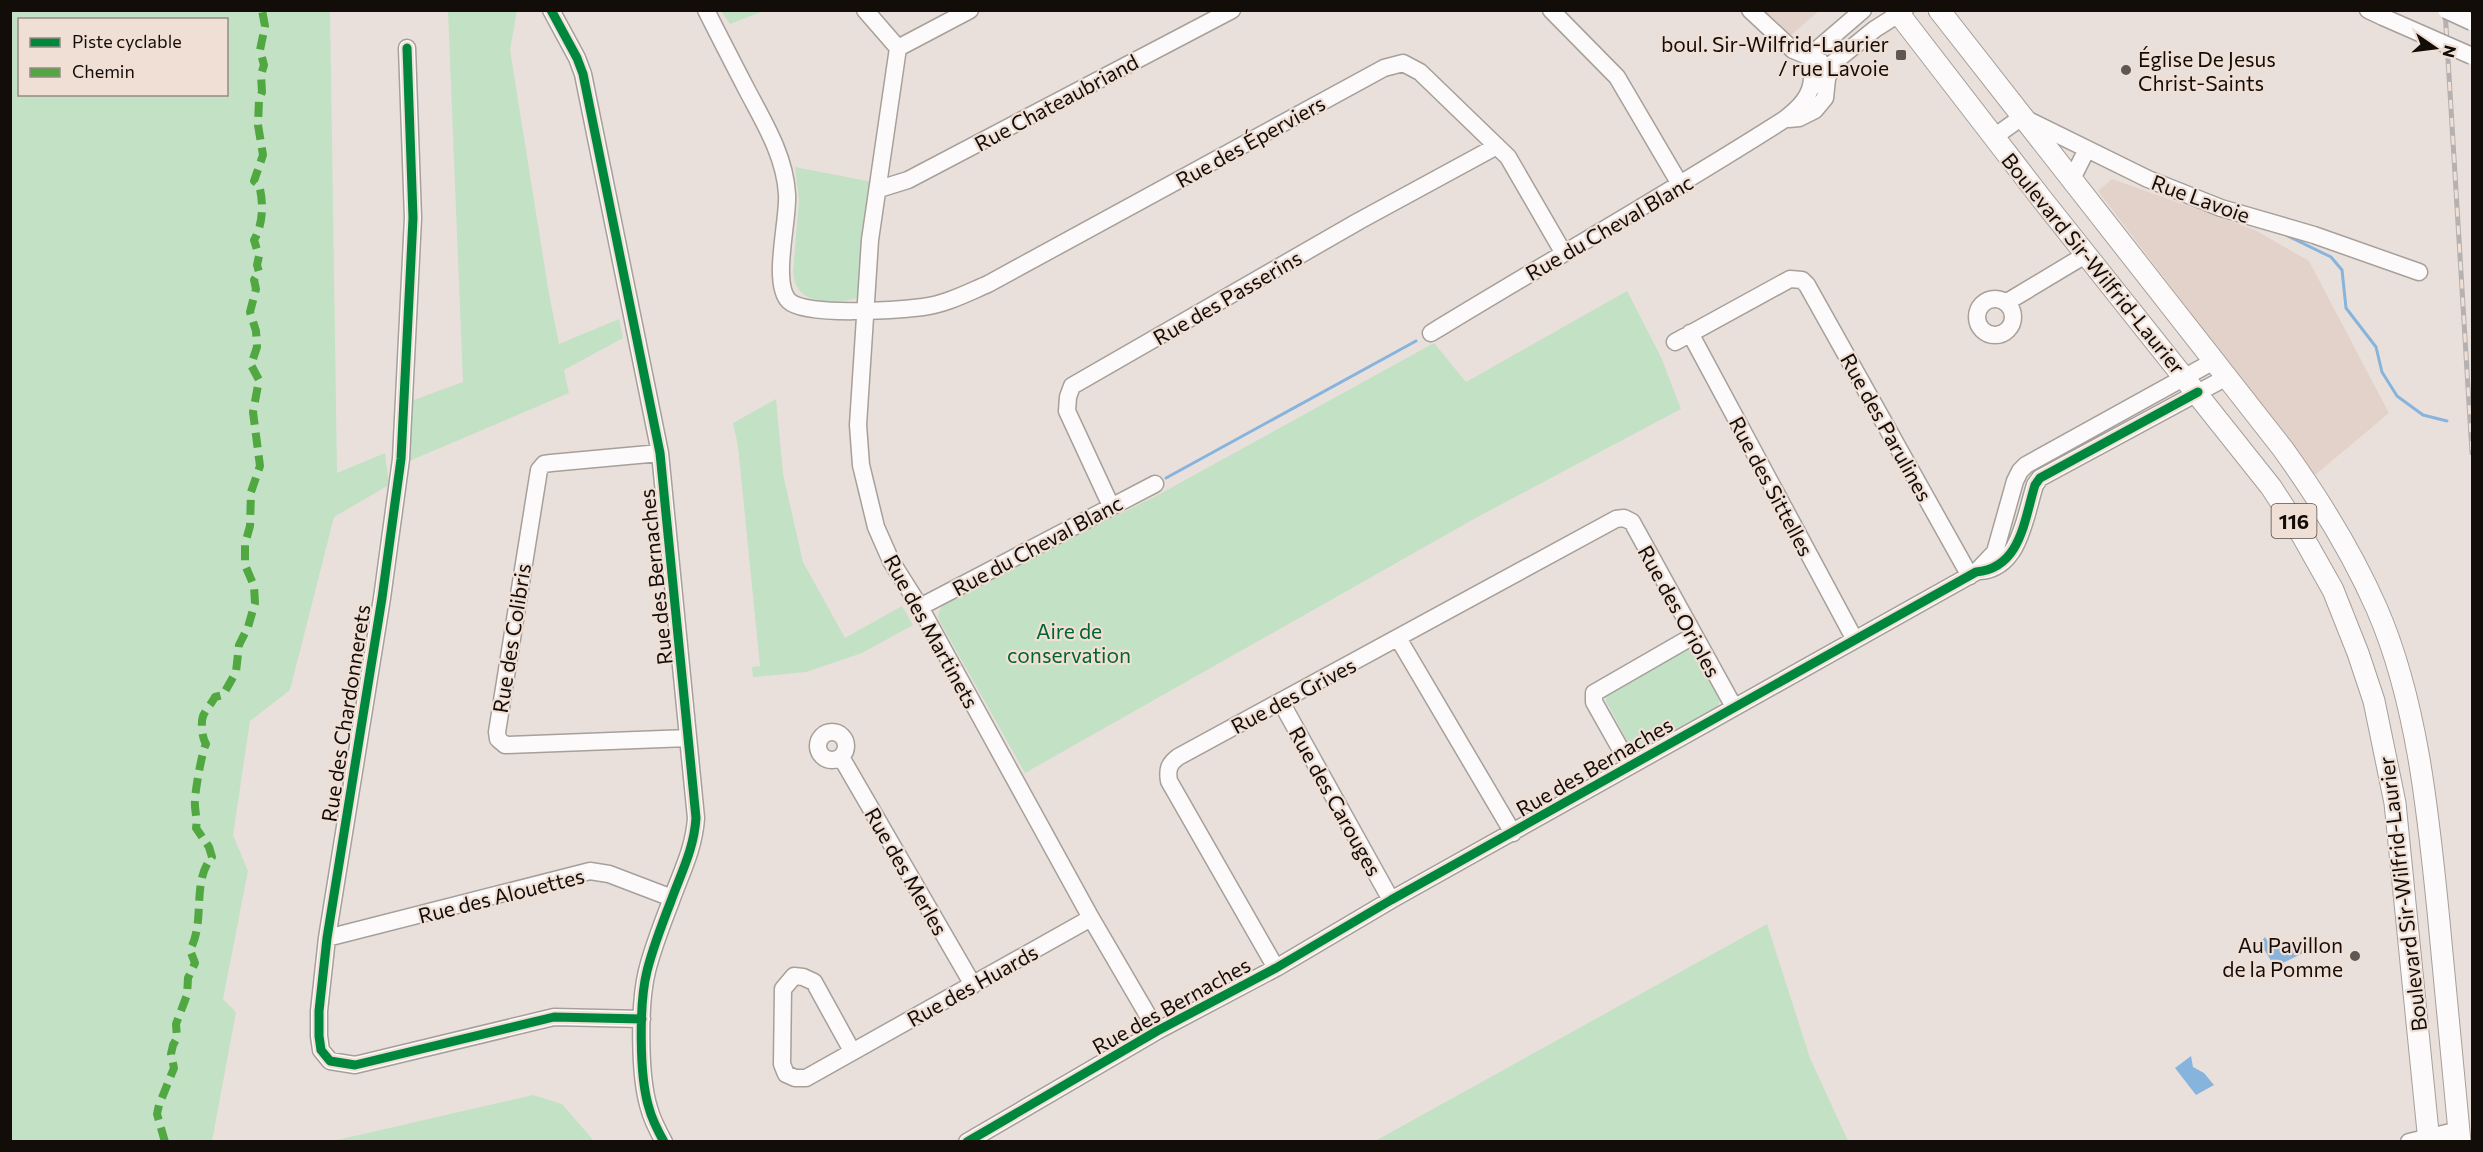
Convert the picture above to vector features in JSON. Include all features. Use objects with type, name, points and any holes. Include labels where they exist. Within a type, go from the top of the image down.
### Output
[{"type":"main road","name":"Boulevard Sir-Wilfrid-Laurier","points":[[1939,10],[2283,449],[2328,517],[2378,610],[2392,652],[2416,744],[2429,832],[2459,1136]]},
{"type":"main road","name":"Boulevard Sir-Wilfrid-Laurier","points":[[1900,12],[1994,137],[2271,487],[2320,565],[2348,624],[2374,701],[2395,803],[2422,1140]]},
{"type":"street","name":"Rue des Bernaches","points":[[551,10],[578,58],[583,74],[660,453],[696,818],[691,852],[672,898],[647,971],[642,1019],[645,1092],[649,1108],[664,1142]]},
{"type":"street","points":[[706,10],[779,154],[785,177],[788,207],[780,279],[783,292],[789,302],[801,309],[827,312],[867,309]]},
{"type":"street","points":[[865,10],[898,48],[970,10]]},
{"type":"street","name":"Rue Chateaubriand","points":[[879,189],[908,180],[1232,10]]},
{"type":"street","points":[[1551,10],[1617,77],[1681,186]]},
{"type":"street","points":[[1750,10],[1793,51],[1811,59],[1833,63],[1875,28],[1900,12]]},
{"type":"street","points":[[1811,59],[1819,48],[1863,10]]},
{"type":"street","points":[[2446,10],[2472,22]]},
{"type":"street","points":[[2376,14],[2472,56]]},
{"type":"street","name":"Rue des Chardonnerets","points":[[406,48],[413,219],[401,459],[382,598],[327,938],[320,1011],[321,1050],[330,1061],[355,1065],[554,1017],[642,1019]]},
{"type":"street","name":"Rue des Martinets","points":[[898,48],[870,240],[858,424],[861,465],[876,527],[891,561],[920,607],[1091,918],[1157,1031]]},
{"type":"street","name":"Rue du Cheval Blanc","points":[[1431,333],[1563,252],[1681,186],[1785,119],[1799,108],[1811,89],[1811,59]]},
{"type":"street","name":"Rue des Éperviers","points":[[867,309],[924,307],[948,301],[988,284],[1392,65],[1403,63],[1420,72],[1508,157],[1563,252]]},
{"type":"street","name":"Rue du Cheval Blanc","points":[[1785,119],[1808,114],[1821,104],[1833,63]]},
{"type":"street","points":[[1994,137],[2022,117]]},
{"type":"street","name":"Rue Lavoie","points":[[2022,117],[2148,179],[2222,208],[2314,235],[2419,272]]},
{"type":"street","name":"Rue des Passerins","points":[[1111,506],[1067,411],[1072,386],[1359,221],[1497,146]]},
{"type":"street","points":[[2071,181],[2087,149]]},
{"type":"street","points":[[2007,302],[2087,254]]},
{"type":"street","name":"Rue des Parulines","points":[[1690,333],[1790,279],[1802,280],[1807,285],[1973,574]]},
{"type":"street","points":[[1675,342],[1690,333]]},
{"type":"street","name":"Rue des Sittelles","points":[[1690,333],[1855,640]]},
{"type":"street","name":"Rue des Bernaches","points":[[1973,574],[1989,571],[2010,556],[2016,545],[2035,485],[2040,478],[2221,369]]},
{"type":"street","name":"Rue des Bernaches","points":[[968,1142],[1157,1031],[1275,968],[1391,900],[1973,574],[1995,552],[2020,471],[2047,454],[2192,385]]},
{"type":"street","name":"Rue des Colibris","points":[[660,453],[551,463],[544,464],[539,470],[497,732],[498,739],[505,745],[688,738]]},
{"type":"street","points":[[2047,454],[2055,470]]},
{"type":"street","name":"Rue du Cheval Blanc","points":[[920,607],[1155,484]]},
{"type":"street","name":"Rue des Orioles","points":[[1624,518],[1632,522],[1734,708]]},
{"type":"street","name":"Rue des Grives","points":[[1275,968],[1168,781],[1167,771],[1171,763],[1178,757],[1510,575],[1616,519],[1624,518]]},
{"type":"street","points":[[1630,766],[1594,702],[1593,693],[1693,636]]},
{"type":"street","points":[[1398,638],[1513,832]]},
{"type":"street","name":"Rue des Carouges","points":[[1281,702],[1391,900]]},
{"type":"street","name":"Rue des Merles","points":[[841,757],[973,985]]},
{"type":"street","name":"Rue des Alouettes","points":[[327,938],[590,872],[609,874],[672,898]]},
{"type":"street","name":"Rue des Huards","points":[[852,1051],[814,982],[803,976],[794,976],[783,990],[782,1064],[786,1074],[795,1078],[806,1078],[1091,918]]},
{"type":"street","points":[[2422,1140],[2459,1136]]},
{"type":"shaded area","points":[[1750,11],[1819,11],[1783,42]]},
{"type":"shaded area","points":[[2112,179],[2255,230],[2309,261],[2389,413],[2315,475],[2098,191]]},
{"type":"green space","points":[[10,11],[330,11],[337,473],[385,453],[389,485],[334,517],[290,690],[250,721],[233,835],[248,871],[223,999],[236,1012],[212,1141],[11,1141]]},
{"type":"green space","points":[[448,11],[517,11],[510,50],[559,344],[619,319],[623,338],[564,370],[569,393],[407,462],[411,401],[463,382]]},
{"type":"green space","points":[[721,11],[764,11],[730,24]]},
{"type":"green space","points":[[795,167],[872,182],[861,294],[857,298],[843,301],[818,300],[805,295],[796,284],[793,272],[799,200]]},
{"type":"green space","name":"Aire de conservation","points":[[1627,291],[1661,357],[1681,409],[1481,515],[1025,773],[939,620],[938,615],[943,603],[1003,573],[1086,526],[1120,514],[1158,495],[1434,343],[1466,382]]},
{"type":"green space","points":[[776,399],[783,474],[803,562],[845,638],[902,606],[913,625],[862,653],[806,672],[753,677],[752,667],[760,666],[738,446],[733,423]]},
{"type":"green space","points":[[1687,648],[1696,653],[1720,700],[1717,708],[1638,753],[1633,752],[1606,701],[1605,694]]},
{"type":"green space","points":[[1767,924],[1810,1058],[1848,1141],[1375,1141]]},
{"type":"green space","points":[[533,1095],[562,1104],[594,1141],[333,1141]]},
{"type":"water","points":[[2265,937],[2273,949],[2301,947],[2305,952],[2275,967],[2260,943]]},
{"type":"water","points":[[2191,1056],[2193,1067],[2204,1073],[2214,1085],[2196,1095],[2175,1068]]},
{"type":"waterway","points":[[2286,235],[2331,257],[2342,270],[2346,308],[2376,347],[2382,372],[2397,396],[2423,415],[2447,421]]},
{"type":"waterway","points":[[1166,478],[1416,341]]},
{"type":"railway","points":[[2445,10],[2472,453]]},
{"type":"marked path","points":[[165,1142],[157,1114],[174,1068],[171,1054],[177,1038],[176,1024],[187,995],[188,978],[195,963],[190,950],[195,939],[202,878],[212,857],[209,847],[196,828],[195,796],[206,744],[202,721],[215,697],[223,695],[236,672],[239,645],[248,627],[255,603],[254,586],[245,565],[245,544],[250,526],[251,492],[260,466],[253,412],[259,380],[251,365],[257,347],[256,331],[250,312],[256,289],[254,280],[259,272],[257,265],[259,256],[254,240],[262,214],[259,185],[254,181],[263,155],[258,125],[259,100],[262,92],[261,75],[264,65],[260,50],[265,26],[262,10]]},
{"type":"cycle path","points":[[551,10],[583,74],[660,453],[696,818],[690,851],[649,962],[644,985],[641,1040],[643,1078],[652,1117],[664,1142]]},
{"type":"cycle path","points":[[407,48],[413,218],[401,459],[382,598],[327,938],[319,1011],[321,1050],[330,1061],[355,1065],[554,1017],[642,1019]]},
{"type":"cycle path","points":[[967,1142],[1157,1031],[1276,968],[1391,900],[1976,572],[1991,569],[2003,562],[2012,552],[2018,540],[2035,485],[2040,478],[2198,392]]},
{"type":"place","name":"boul. Sir-Wilfrid-Laurier / rue Lavoie","points":[[1901,55]]},
{"type":"place","name":"Église De Jesus Christ-Saints","points":[[2126,70]]},
{"type":"place","name":"Au Pavillon de la Pomme","points":[[2355,956]]}]
